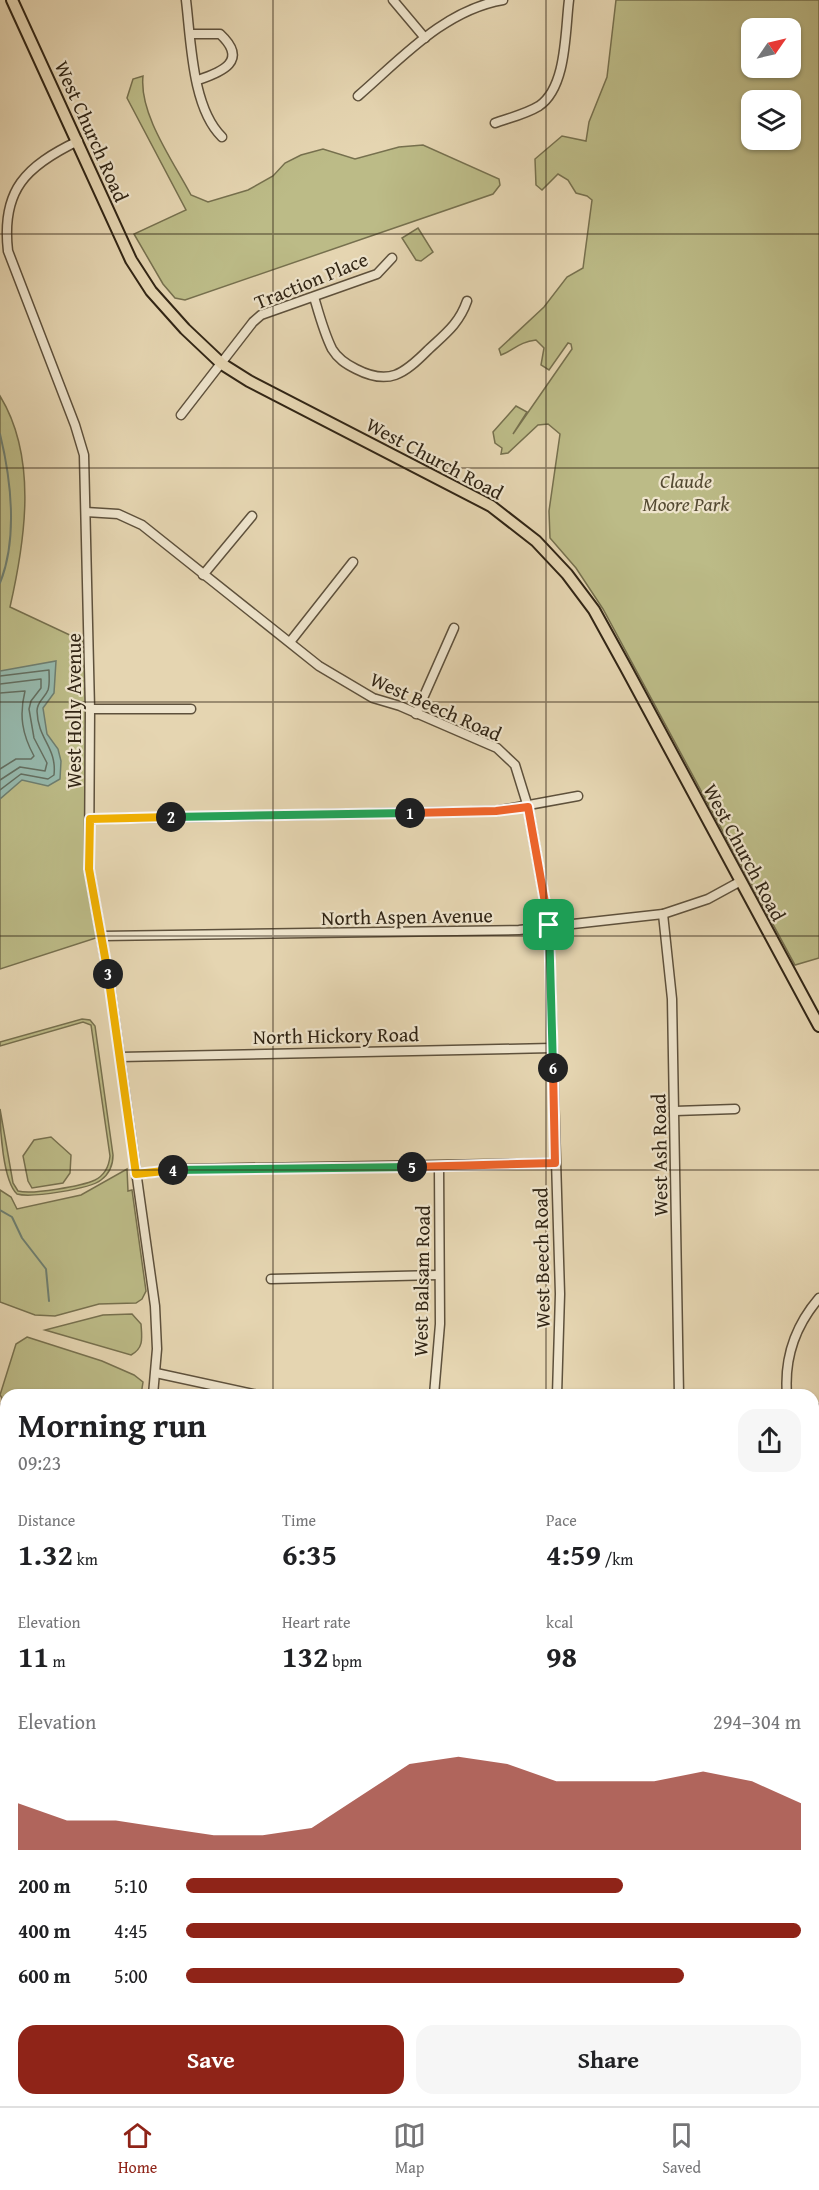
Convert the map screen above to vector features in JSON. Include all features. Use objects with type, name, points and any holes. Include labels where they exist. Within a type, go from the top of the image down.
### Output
[{"type":"main road","name":"West Church Road","points":[[12,0],[131,260],[170,313],[222,364],[269,392],[464,490],[507,518],[536,542],[580,589],[594,610],[819,1026]]},
{"type":"street","points":[[186,0],[205,114],[210,126],[222,137]]},
{"type":"street","points":[[393,0],[425,38]]},
{"type":"street","points":[[358,96],[425,38],[460,14],[503,0]]},
{"type":"street","points":[[495,123],[528,112],[550,96],[559,74],[567,0]]},
{"type":"street","points":[[190,34],[219,34],[232,51],[230,64],[226,68],[216,75],[198,80]]},
{"type":"street","name":"West Holly Avenue","points":[[78,141],[52,154],[25,176],[11,202],[6,228],[8,251],[75,425],[84,455],[90,709],[89,869],[102,936],[120,1057],[154,1306],[156,1372],[154,1389]]},
{"type":"street","name":"Traction Place","points":[[181,415],[253,322],[261,315],[377,274],[392,258]]},
{"type":"street","points":[[314,297],[332,348],[338,357],[370,377],[384,378],[407,370],[461,318],[467,301]]},
{"type":"street","name":"West Beech Road","points":[[87,512],[118,514],[142,525],[345,683],[373,698],[497,748],[515,765],[528,807],[549,925],[560,1293],[557,1389]]},
{"type":"street","points":[[203,574],[252,516]]},
{"type":"street","points":[[290,642],[353,562]]},
{"type":"street","points":[[416,714],[454,628]]},
{"type":"street","points":[[90,709],[191,709]]},
{"type":"street","points":[[90,819],[496,811],[528,807],[578,796]]},
{"type":"street","name":"North Aspen Avenue","points":[[102,936],[490,931],[663,914],[708,899],[741,881]]},
{"type":"street","name":"West Ash Road","points":[[663,914],[672,999],[679,1389]]},
{"type":"street","name":"North Hickory Road","points":[[120,1057],[552,1048]]},
{"type":"street","points":[[675,1111],[735,1109]]},
{"type":"street","points":[[136,1174],[185,1169],[439,1167],[555,1163]]},
{"type":"street","name":"West Balsam Road","points":[[435,1389],[440,1324],[439,1167]]},
{"type":"street","points":[[271,1279],[438,1275]]},
{"type":"street","points":[[786,1389],[785,1376],[796,1331],[819,1298]]},
{"type":"street","points":[[156,1372],[231,1389]]},
{"type":"green space","name":"Claude Moore Park","points":[[616,0],[819,0],[819,958],[795,965],[603,609],[576,568],[550,538],[549,511],[560,434],[548,424],[538,425],[508,453],[501,454],[502,448],[495,443],[493,432],[516,406],[527,412],[513,434],[572,349],[571,344],[568,343],[549,370],[541,365],[544,348],[536,340],[521,344],[501,355],[499,349],[544,307],[567,277],[583,268],[592,200],[576,193],[568,180],[558,174],[542,190],[536,185],[535,159],[562,136],[586,141],[589,122],[607,77]]},
{"type":"green space","points":[[143,76],[146,106],[159,137],[191,195],[208,202],[248,190],[273,176],[285,163],[301,155],[323,149],[355,159],[399,147],[423,145],[499,179],[500,185],[493,194],[185,300],[175,298],[163,284],[134,234],[186,210],[127,98],[133,79]]},
{"type":"green space","points":[[418,228],[433,252],[421,261],[416,260],[402,238]]},
{"type":"green space","points":[[0,396],[12,420],[20,446],[24,473],[23,528],[10,607],[89,644],[89,869],[102,936],[0,969]]},
{"type":"green space","points":[[82,1019],[90,1020],[95,1026],[113,1155],[111,1166],[101,1180],[85,1187],[47,1194],[17,1194],[5,1167],[0,1109],[13,1183],[18,1191],[45,1191],[89,1182],[101,1176],[107,1167],[110,1156],[91,1025],[83,1022],[0,1046],[0,1042]]},
{"type":"green space","points":[[51,1137],[71,1155],[70,1173],[63,1183],[32,1188],[28,1181],[23,1156],[34,1140]]},
{"type":"green space","points":[[127,1169],[128,1191],[132,1190],[146,1291],[142,1299],[136,1303],[99,1304],[55,1316],[35,1315],[0,1302],[0,1190],[11,1197],[17,1209],[81,1195]]},
{"type":"green space","points":[[132,1314],[141,1324],[142,1338],[140,1346],[131,1355],[45,1330],[103,1315]]},
{"type":"green space","points":[[27,1337],[102,1361],[134,1375],[143,1382],[142,1389],[2,1389],[16,1344]]},
{"type":"water","points":[[56,661],[54,693],[43,708],[47,734],[58,749],[61,761],[60,779],[48,786],[22,780],[0,799],[0,671]]},
{"type":"waterway","points":[[0,434],[10,489],[11,508],[9,547],[0,583]]},
{"type":"waterway","points":[[0,1210],[12,1217],[22,1238],[46,1269],[49,1301]]},
{"type":"route","points":[[528,807],[549,925],[555,1163],[439,1167],[185,1169],[136,1174],[110,986],[89,869],[90,819],[496,811],[528,807]]}]
